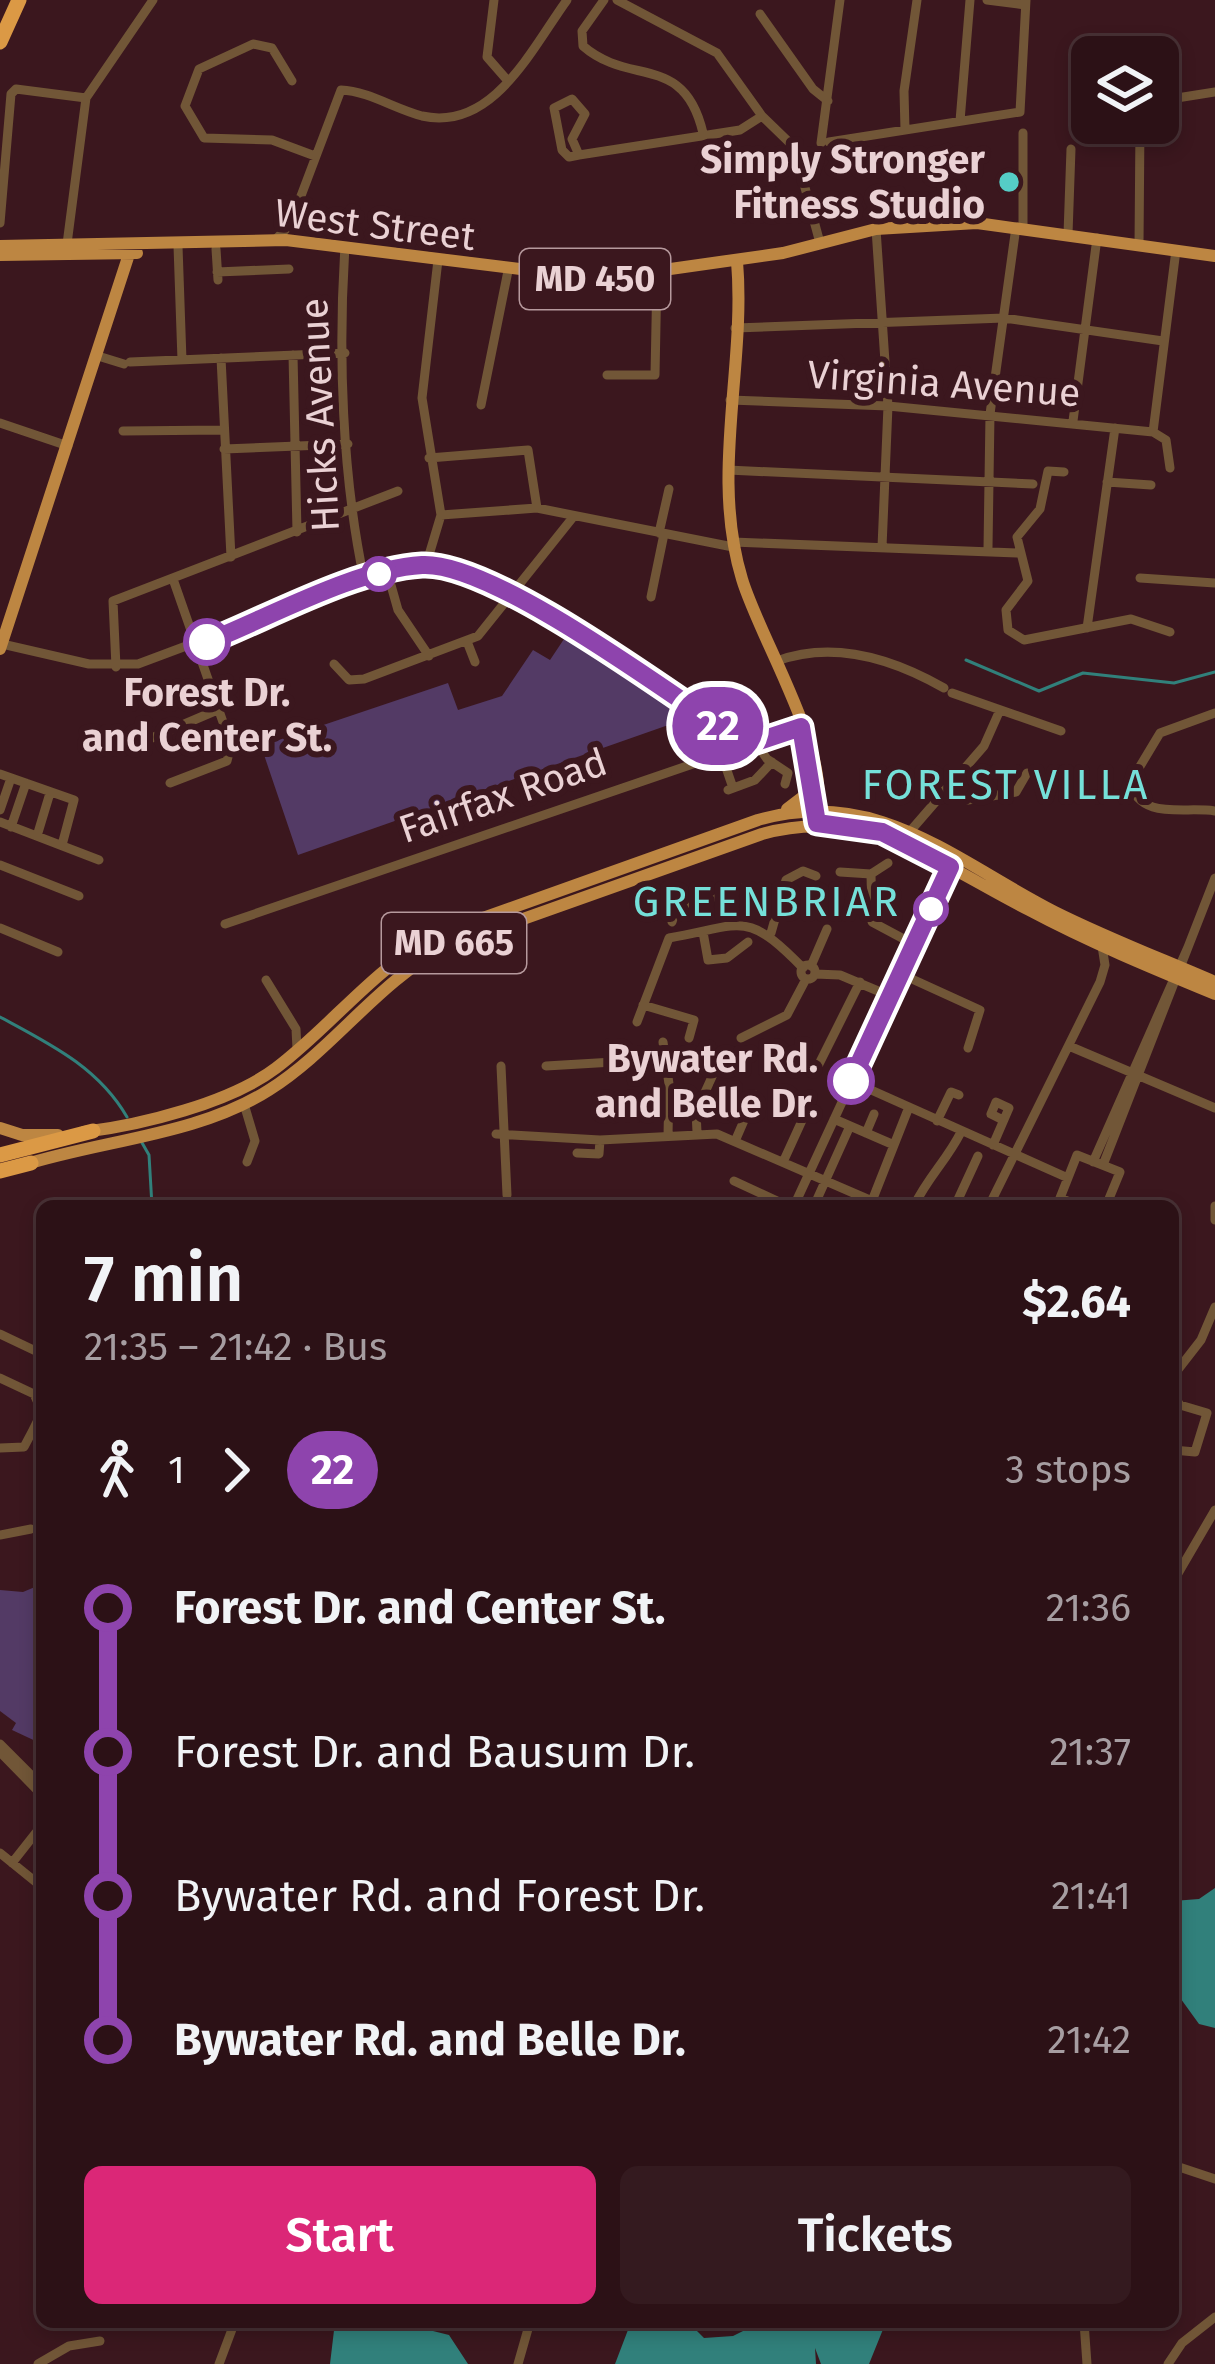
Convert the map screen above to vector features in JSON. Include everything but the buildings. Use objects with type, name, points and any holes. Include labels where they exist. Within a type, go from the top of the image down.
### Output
[{"type":"highway","points":[[0,42],[19,0]]},
{"type":"highway","name":"MD 665","points":[[0,1156],[95,1130]]},
{"type":"highway","name":"MD 665","points":[[0,1172],[31,1163]]},
{"type":"main road","name":"West Street","points":[[0,250],[67,244],[131,255],[275,240],[601,280],[737,261],[876,229],[942,224],[1019,227],[1215,256]]},
{"type":"main road","name":"West Street","points":[[0,250],[131,255],[216,249],[241,242]]},
{"type":"main road","points":[[51,254],[67,244]]},
{"type":"main road","points":[[0,645],[131,255]]},
{"type":"main road","points":[[737,261],[728,470],[733,545],[801,727],[812,770],[816,817]]},
{"type":"main road","points":[[812,770],[829,800],[862,813]]},
{"type":"main road","points":[[775,815],[804,796],[812,770]]},
{"type":"main road","name":"MD 665","points":[[95,1130],[236,1092],[296,1051],[396,961],[441,933],[775,815],[862,813],[953,862]]},
{"type":"main road","name":"MD 665","points":[[31,1163],[244,1104],[290,1076],[404,973],[447,946],[816,817],[907,836]]},
{"type":"main road","points":[[953,862],[1102,946],[1215,982]]},
{"type":"main road","points":[[988,882],[1215,994]]},
{"type":"main road","points":[[0,1128],[33,1136],[95,1130]]},
{"type":"street","points":[[67,244],[86,98],[152,0]]},
{"type":"street","points":[[494,0],[487,57],[508,81]]},
{"type":"street","points":[[275,240],[290,225],[341,90],[425,116],[447,118],[478,108],[508,81],[567,0]]},
{"type":"street","points":[[604,0],[583,31],[583,46],[681,85],[698,108],[704,133]]},
{"type":"street","points":[[617,0],[712,48],[762,116],[794,148],[820,243]]},
{"type":"street","points":[[825,143],[839,0]]},
{"type":"street","points":[[905,130],[904,92],[916,0]]},
{"type":"street","points":[[960,121],[970,0]]},
{"type":"street","points":[[794,148],[1021,112],[1026,2],[987,0]]},
{"type":"street","points":[[760,14],[813,89],[828,100]]},
{"type":"street","points":[[292,81],[264,44],[199,69],[184,106],[204,138],[268,140],[315,156]]},
{"type":"street","points":[[0,223],[11,94],[16,88],[86,98]]},
{"type":"street","points":[[552,89],[560,101]]},
{"type":"street","points":[[1179,98],[1215,92]]},
{"type":"street","points":[[580,154],[572,139],[585,114],[572,99],[560,101],[554,108],[562,150],[569,157],[740,130],[762,116]]},
{"type":"street","points":[[988,548],[990,414],[1019,227],[1023,133]]},
{"type":"street","points":[[1139,245],[1140,144]]},
{"type":"street","points":[[1068,234],[1071,148]]},
{"type":"street","points":[[290,225],[295,241]]},
{"type":"street","points":[[876,229],[888,406],[882,547]]},
{"type":"street","points":[[1073,421],[1097,238]]},
{"type":"street","name":"Hicks Avenue","points":[[345,247],[350,512],[364,579]]},
{"type":"street","points":[[178,249],[182,359]]},
{"type":"street","points":[[216,249],[218,276],[289,269]]},
{"type":"street","points":[[1170,468],[1166,440],[1153,432],[1176,250]]},
{"type":"street","points":[[426,565],[440,514],[422,398],[438,260]]},
{"type":"street","points":[[482,405],[508,271]]},
{"type":"street","points":[[607,375],[655,375],[657,273]]},
{"type":"street","points":[[735,328],[1004,318],[1163,341]]},
{"type":"street","points":[[98,356],[127,363],[346,352]]},
{"type":"street","points":[[293,355],[297,532]]},
{"type":"street","points":[[221,358],[231,557]]},
{"type":"street","name":"Virginia Avenue","points":[[730,400],[888,406],[1153,432]]},
{"type":"street","points":[[0,423],[68,446]]},
{"type":"street","points":[[1087,628],[1115,428]]},
{"type":"street","points":[[123,431],[223,430]]},
{"type":"street","points":[[224,449],[348,444]]},
{"type":"street","points":[[429,458],[528,450],[537,508]]},
{"type":"street","points":[[728,470],[1033,484]]},
{"type":"street","points":[[1064,472],[1048,471],[1040,508],[1019,531],[1017,549],[1028,581],[1005,616],[1012,636],[1024,640],[1131,619],[1170,632]]},
{"type":"street","points":[[1107,482],[1151,485]]},
{"type":"street","points":[[652,598],[669,490]]},
{"type":"street","points":[[116,667],[113,601],[398,491]]},
{"type":"street","points":[[440,514],[537,508],[733,545],[1017,549]]},
{"type":"street","points":[[334,664],[353,681],[468,644],[574,516]]},
{"type":"street","points":[[0,645],[116,667],[199,645],[387,571],[426,565],[464,570],[512,593],[751,743],[788,773],[785,784]]},
{"type":"street","points":[[387,571],[398,610],[429,656]]},
{"type":"street","points":[[1140,578],[1215,583]]},
{"type":"street","points":[[170,783],[226,761],[231,740],[172,579]]},
{"type":"street","points":[[468,644],[476,662]]},
{"type":"street","points":[[777,662],[802,652],[874,657],[905,665],[948,690],[1061,731]]},
{"type":"street","points":[[140,743],[222,708]]},
{"type":"street","points":[[907,836],[984,746],[1000,710]]},
{"type":"street","points":[[1215,713],[1160,733],[1130,783],[1140,802],[1155,808],[1215,811]]},
{"type":"street","name":"Fairfax Road","points":[[225,924],[801,727]]},
{"type":"street","points":[[722,753],[730,789],[755,780],[772,762]]},
{"type":"street","points":[[918,779],[968,800],[1012,794],[1022,787],[1027,773]]},
{"type":"street","points":[[0,810],[6,776],[76,803],[62,845]]},
{"type":"street","points":[[26,783],[5,825],[99,860]]},
{"type":"street","points":[[37,836],[50,793]]},
{"type":"street","points":[[794,1200],[953,862]]},
{"type":"street","points":[[840,872],[871,874],[888,863]]},
{"type":"street","points":[[0,865],[79,896]]},
{"type":"street","points":[[771,932],[786,880],[803,871],[816,877]]},
{"type":"street","points":[[871,874],[872,922],[915,946]]},
{"type":"street","points":[[1098,1164],[1215,878]]},
{"type":"street","points":[[672,922],[676,909],[742,888]]},
{"type":"street","points":[[705,899],[716,927]]},
{"type":"street","points":[[637,1022],[668,938],[734,925],[771,932],[808,972],[860,982],[890,996]]},
{"type":"street","points":[[0,928],[58,952]]},
{"type":"street","points":[[740,1038],[787,1015],[827,929]]},
{"type":"street","points":[[703,932],[708,960],[727,958],[748,942]]},
{"type":"street","points":[[1102,946],[1105,965]]},
{"type":"street","points":[[992,1200],[1105,965],[1119,953]]},
{"type":"street","points":[[901,974],[980,1010],[968,1048]]},
{"type":"street","points":[[266,980],[296,1029],[296,1051]]},
{"type":"street","points":[[819,1064],[860,982]]},
{"type":"street","points":[[643,1005],[694,1020],[688,1038]]},
{"type":"street","points":[[296,1029],[316,1033]]},
{"type":"street","points":[[662,1042],[668,1136]]},
{"type":"street","points":[[1069,1046],[1215,1108]]},
{"type":"street","points":[[547,1066],[664,1059]]},
{"type":"street","points":[[501,1066],[500,1134],[507,1195]]},
{"type":"street","points":[[697,1132],[696,1112],[716,1068]]},
{"type":"street","points":[[851,1081],[1068,1178]]},
{"type":"street","points":[[937,1121],[951,1091],[959,1095]]},
{"type":"street","points":[[736,1139],[755,1095]]},
{"type":"street","points":[[244,1104],[255,1142],[247,1162]]},
{"type":"street","points":[[616,1108],[667,1106]]},
{"type":"street","points":[[873,1200],[909,1107]]},
{"type":"street","points":[[784,1160],[805,1114]]},
{"type":"street","points":[[866,1133],[874,1114]]},
{"type":"street","points":[[834,1119],[894,1145]]},
{"type":"street","points":[[993,1145],[1004,1120]]},
{"type":"street","points":[[817,1200],[850,1126]]},
{"type":"street","points":[[500,1134],[600,1140],[697,1132],[736,1139],[864,1200]]},
{"type":"street","points":[[917,1200],[929,1174],[945,1164],[961,1132]]},
{"type":"street","points":[[577,1154],[598,1154],[600,1140]]},
{"type":"street","points":[[1065,1200],[1060,1198],[1078,1155],[1120,1172],[1108,1200]]},
{"type":"street","points":[[959,1200],[978,1156]]},
{"type":"street","points":[[945,1164],[968,1180]]},
{"type":"street","points":[[734,1181],[777,1200]]},
{"type":"street","points":[[1215,1206],[1215,1220]]},
{"type":"street","points":[[1179,1368],[1201,1340],[1215,1307]]},
{"type":"street","points":[[0,1334],[36,1351]]},
{"type":"street","points":[[0,1378],[36,1398]]},
{"type":"street","points":[[1179,1404],[1207,1413],[1195,1452],[1179,1451]]},
{"type":"street","points":[[0,1448],[24,1448],[36,1433]]},
{"type":"street","points":[[1179,1572],[1215,1510]]},
{"type":"street","points":[[0,1535],[31,1529]]},
{"type":"street","points":[[0,1748],[36,1784]]},
{"type":"street","points":[[13,1863],[36,1833]]},
{"type":"street","points":[[0,1853],[36,1882]]},
{"type":"street","points":[[1179,2166],[1215,2179]]},
{"type":"street","points":[[1168,2364],[1182,2343],[1215,2318]]},
{"type":"street","points":[[219,2364],[232,2328]]},
{"type":"street","points":[[518,2364],[528,2328]]},
{"type":"street","points":[[1084,2328],[1087,2364]]},
{"type":"street","points":[[38,2364],[69,2346],[100,2341]]},
{"type":"shaded area","points":[[568,633],[694,716],[298,855],[261,746],[448,683],[458,710],[502,696],[533,650],[550,660]]},
{"type":"shaded area","points":[[36,1587],[36,1741],[12,1730],[16,1723],[0,1711],[0,1590],[23,1592]]},
{"type":"water","points":[[1215,1888],[1215,2028],[1199,2024],[1179,1996],[1179,1901],[1199,1899]]},
{"type":"water","points":[[334,2328],[425,2328],[449,2335],[468,2364],[330,2364]]},
{"type":"water","points":[[629,2328],[694,2328],[704,2338],[733,2336],[749,2328],[884,2328],[869,2364],[821,2364],[815,2348],[816,2364],[615,2364]]},
{"type":"waterway","points":[[966,660],[1039,691],[1083,673],[1174,683],[1215,672]]},
{"type":"waterway","points":[[0,1017],[87,1071],[127,1117]]},
{"type":"waterway","points":[[141,1141],[149,1155],[152,1200]]},
{"type":"bus line","name":"22","points":[[207,642],[387,571],[445,566],[512,593],[747,745],[801,727],[798,734],[817,823],[882,832],[950,867],[851,1081]]},
{"type":"place","name":"Simply Stronger Fitness Studio","points":[[1009,182]]},
{"type":"place","name":"Forest Dr. and Center St.","points":[[207,642]]},
{"type":"place","name":"Bywater Rd. and Belle Dr.","points":[[851,1081]]},
{"type":"district","name":"FOREST VILLA","points":[[1006,785]]},
{"type":"district","name":"GREENBRIAR","points":[[767,902]]}]
